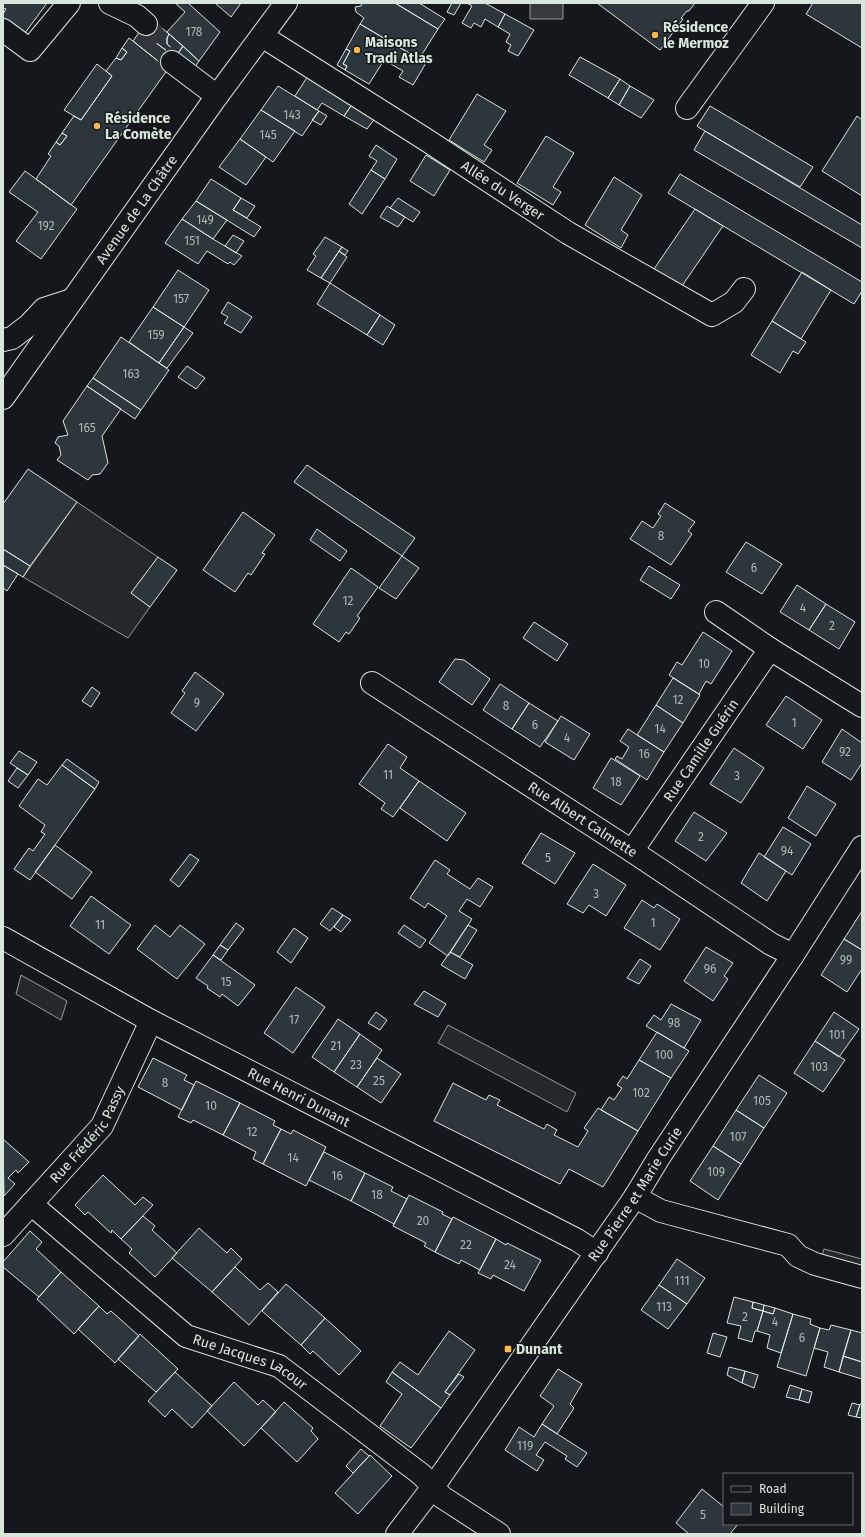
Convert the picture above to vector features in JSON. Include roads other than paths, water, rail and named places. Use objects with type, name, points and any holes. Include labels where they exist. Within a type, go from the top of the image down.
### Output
[{"type":"street","points":[[3,30],[30,50],[69,3]]},
{"type":"street","points":[[110,3],[137,16],[146,24]]},
{"type":"street","name":"Avenue de La Châtre","points":[[3,398],[217,96],[286,3]]},
{"type":"street","points":[[687,108],[763,3]]},
{"type":"street","name":"Allée du Verger","points":[[262,36],[426,139],[568,233],[712,315],[734,302],[744,289]]},
{"type":"street","points":[[172,62],[217,96]]},
{"type":"street","points":[[3,340],[12,338],[29,326],[44,309],[72,300]]},
{"type":"street","points":[[716,612],[770,649],[862,706]]},
{"type":"street","name":"Rue Camille Guérin","points":[[632,851],[770,649]]},
{"type":"street","name":"Rue Albert Calmette","points":[[372,683],[632,851],[771,944],[793,955]]},
{"type":"street","name":"Rue Pierre et Marie Curie","points":[[397,1534],[433,1487],[635,1197],[658,1159],[793,955],[862,847]]},
{"type":"street","name":"Rue Henri Dunant","points":[[3,938],[151,1021],[570,1237],[597,1253]]},
{"type":"street","name":"Rue Frédéric Passy","points":[[3,1235],[102,1126],[151,1021]]},
{"type":"street","points":[[635,1197],[661,1211],[788,1245],[798,1256],[816,1264],[862,1277]]},
{"type":"street","name":"Rue Jacques Lacour","points":[[31,1204],[186,1336],[279,1366],[422,1475],[442,1497],[499,1534]]},
{"type":"tunnel","points":[[146,24],[172,62]]},
{"type":"place","name":"Résidence le Mermoz","points":[[655,35]]},
{"type":"place","name":"Maisons Tradi Atlas","points":[[357,50]]},
{"type":"place","name":"Résidence La Comète","points":[[97,126]]},
{"type":"place","name":"Dunant","points":[[508,1349]]}]
